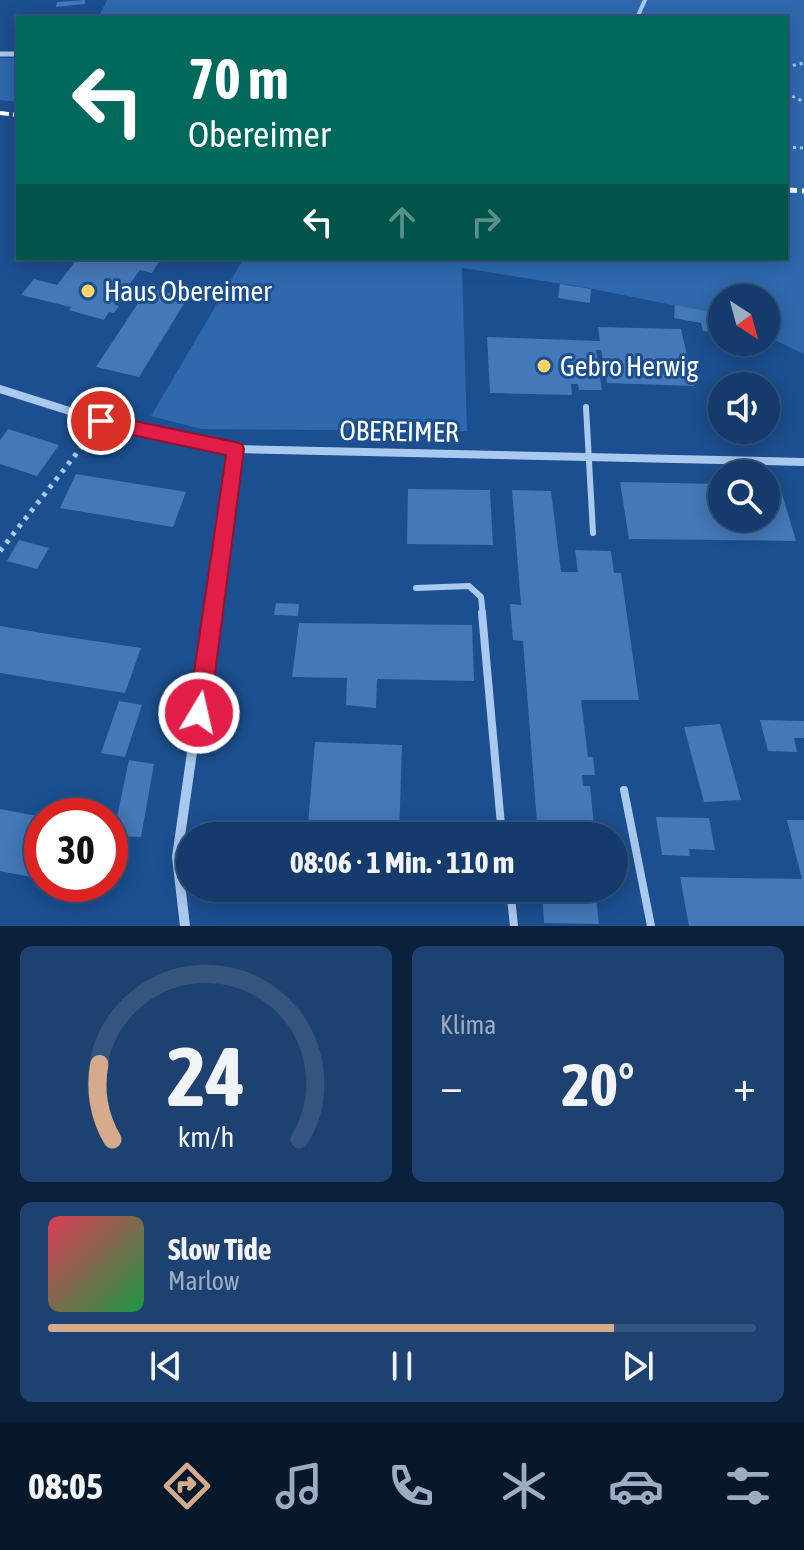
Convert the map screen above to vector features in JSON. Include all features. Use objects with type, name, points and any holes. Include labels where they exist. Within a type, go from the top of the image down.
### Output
[{"type":"street","name":"OBEREIMER","points":[[0,389],[101,421],[235,449],[804,462]]},
{"type":"street","points":[[185,926],[177,857],[235,449]]},
{"type":"lane","points":[[586,407],[593,533]]},
{"type":"lane","points":[[416,588],[469,586],[481,597],[501,822]]},
{"type":"lane","points":[[624,790],[651,926]]},
{"type":"lane","points":[[511,902],[514,926]]},
{"type":"path","points":[[0,551],[101,421]]},
{"type":"shaded area","points":[[107,0],[804,0],[804,354],[780,343],[780,284],[708,284],[708,312],[588,288],[462,268],[467,431],[201,429],[151,416],[243,260],[788,260],[788,16],[99,16]]},
{"type":"shaded area","points":[[0,58],[16,58],[16,102],[0,100]]},
{"type":"building","points":[[85,0],[85,4],[56,7],[57,2]]},
{"type":"building","name":"Haus Obereimer","points":[[76,260],[160,260],[152,273],[140,270],[114,305],[119,306],[114,313],[109,312],[104,320],[69,310],[71,307],[21,295],[34,279],[57,285]]},
{"type":"building","points":[[560,284],[591,289],[590,303],[558,298]]},
{"type":"building","points":[[148,288],[188,297],[139,377],[96,367]]},
{"type":"building","points":[[675,305],[708,311],[708,332],[703,331],[701,323],[674,318]]},
{"type":"building","name":"Gebro Herwig","points":[[598,327],[681,329],[694,386],[607,383],[601,350],[596,350],[602,390],[579,390],[578,384],[571,384],[572,395],[490,393],[487,337],[600,341]]},
{"type":"building","points":[[8,429],[59,445],[37,476],[0,464],[0,440]]},
{"type":"building","points":[[76,474],[186,492],[173,527],[60,508]]},
{"type":"building","points":[[620,482],[708,484],[708,532],[780,532],[780,487],[796,541],[629,539]]},
{"type":"building","points":[[408,489],[490,490],[493,545],[407,544]]},
{"type":"building","points":[[512,490],[551,491],[561,572],[578,572],[575,550],[611,551],[614,573],[621,573],[639,700],[581,700],[588,757],[593,757],[595,775],[582,775],[583,786],[590,786],[594,822],[537,822],[523,641],[513,640],[510,604],[521,605]]},
{"type":"building","points":[[19,540],[49,548],[37,569],[7,561]]},
{"type":"building","points":[[276,603],[299,604],[298,616],[274,615]]},
{"type":"building","points":[[299,623],[472,625],[474,681],[377,679],[376,708],[346,705],[347,678],[292,677]]},
{"type":"building","points":[[0,626],[141,648],[125,693],[0,673]]},
{"type":"building","points":[[119,701],[142,705],[125,757],[101,753]]},
{"type":"building","points":[[760,720],[804,721],[804,738],[794,738],[797,752],[768,751]]},
{"type":"building","points":[[720,724],[741,800],[704,802],[684,727]]},
{"type":"building","points":[[315,742],[402,745],[399,822],[308,822]]},
{"type":"building","points":[[129,760],[154,764],[141,837],[128,837],[128,798],[121,798]]},
{"type":"building","points":[[0,809],[24,814],[24,876],[0,871]]},
{"type":"building","points":[[656,817],[709,818],[715,850],[689,849],[690,856],[662,855]]},
{"type":"building","points":[[787,820],[804,820],[804,926],[689,926],[680,877],[802,879]]},
{"type":"building","points":[[543,902],[597,902],[599,924],[544,923]]},
{"type":"railway","points":[[0,113],[16,115]]},
{"type":"railway","points":[[788,190],[804,191]]},
{"type":"place","name":"Haus Obereimer","points":[[88,291]]},
{"type":"place","name":"Gebro Herwig","points":[[544,366]]},
{"type":"route","points":[[101,421],[235,449],[199,713]]}]
